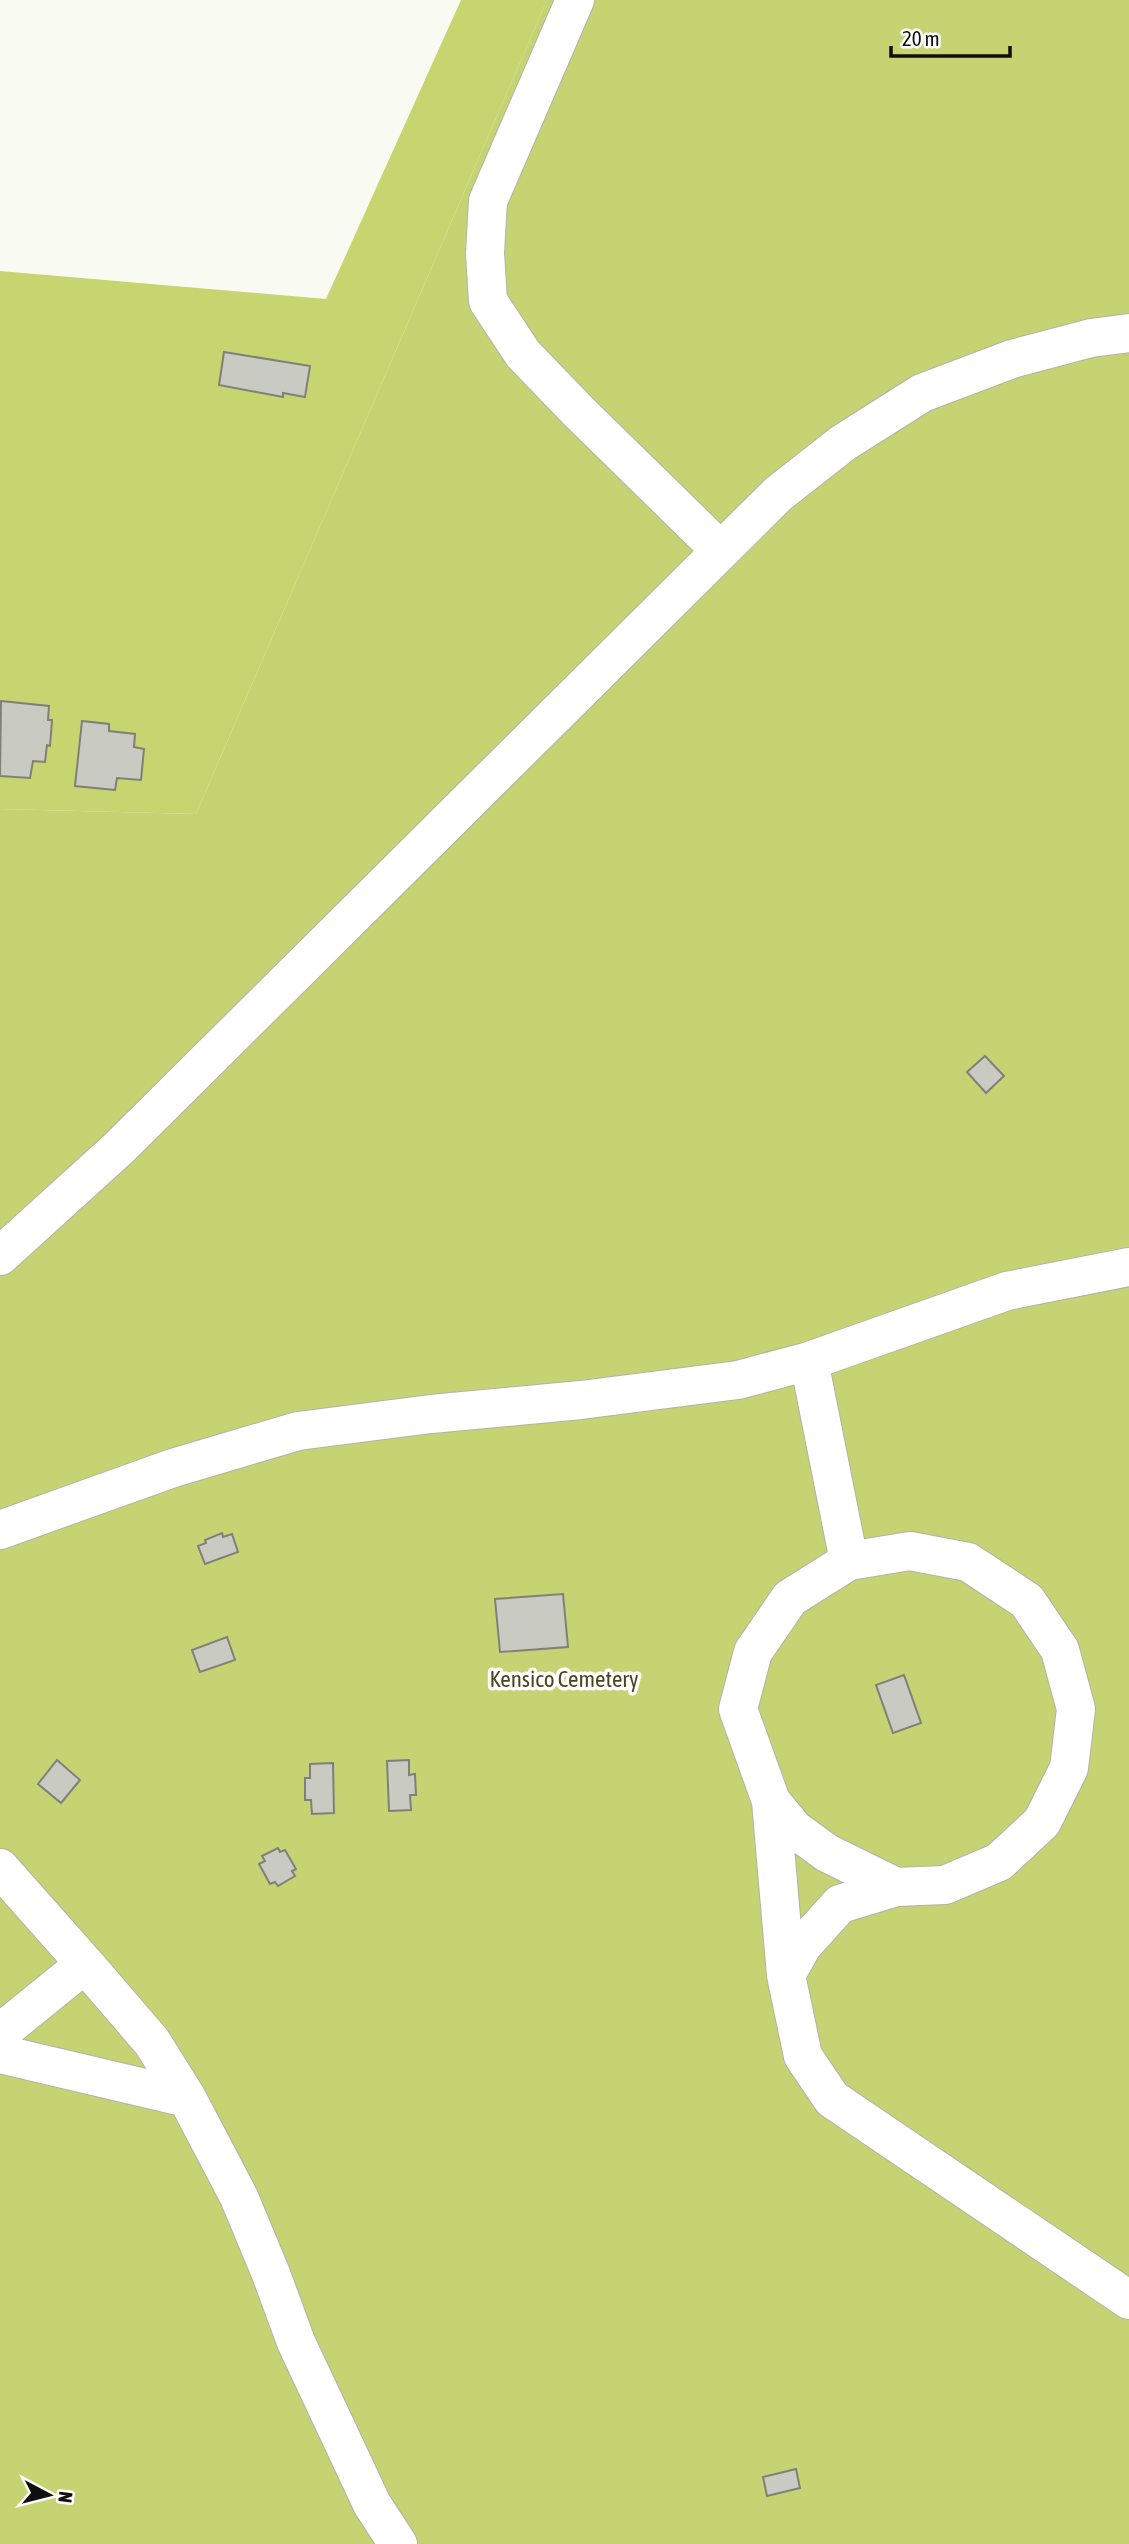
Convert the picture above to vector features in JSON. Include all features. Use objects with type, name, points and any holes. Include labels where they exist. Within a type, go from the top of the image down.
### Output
[{"type":"lane","points":[[575,0],[488,201],[485,253],[488,301],[533,364],[720,550]]},
{"type":"lane","points":[[0,1256],[119,1148],[778,494],[842,443],[922,393],[1012,359],[1091,338],[1129,332]]},
{"type":"lane","points":[[0,1530],[173,1468],[298,1432],[430,1413],[581,1400],[738,1380],[809,1362],[1007,1291],[1129,1268]]},
{"type":"lane","points":[[809,1362],[849,1561]]},
{"type":"lane","points":[[786,1975],[803,1945],[840,1904],[896,1887],[945,1885],[999,1862],[1042,1822],[1069,1768],[1076,1709],[1060,1650],[1027,1601],[968,1562],[910,1551],[849,1561],[790,1598],[752,1652],[738,1709],[771,1801],[786,1975],[803,2056],[832,2099],[1129,2300]]},
{"type":"lane","points":[[771,1801],[794,1829],[827,1853],[896,1887]]},
{"type":"lane","points":[[0,1868],[152,2042],[187,2098],[239,2197],[296,2342],[366,2492],[398,2544]]},
{"type":"lane","points":[[0,2033],[85,1964]]},
{"type":"lane","points":[[0,2054],[187,2098]]},
{"type":"green space","points":[[461,0],[547,0],[196,814],[0,809],[0,271],[326,299]]},
{"type":"green space","name":"Kensico Cemetery","points":[[547,0],[1129,0],[1129,2544],[0,2544],[0,809],[196,814]]},
{"type":"building","points":[[224,352],[310,366],[305,397],[283,393],[283,397],[219,385]]},
{"type":"building","points":[[1,701],[49,706],[48,720],[52,720],[50,746],[47,745],[45,762],[33,761],[30,778],[0,776]]},
{"type":"building","points":[[82,721],[109,724],[109,731],[135,734],[134,747],[144,749],[141,780],[117,778],[115,790],[75,786]]},
{"type":"building","points":[[985,1056],[1004,1076],[986,1093],[967,1072]]},
{"type":"building","points":[[222,1533],[223,1537],[232,1534],[238,1552],[205,1564],[198,1546]]},
{"type":"building","points":[[563,1594],[568,1647],[500,1652],[495,1599]]},
{"type":"building","points":[[227,1637],[235,1660],[200,1672],[192,1650]]},
{"type":"building","points":[[904,1675],[921,1723],[893,1733],[876,1685]]},
{"type":"building","points":[[57,1760],[80,1780],[61,1803],[38,1784]]},
{"type":"building","points":[[409,1760],[409,1775],[415,1774],[416,1795],[410,1795],[411,1810],[389,1811],[387,1761]]},
{"type":"building","points":[[333,1763],[334,1813],[312,1814],[311,1800],[305,1800],[305,1778],[310,1778],[310,1764]]},
{"type":"building","points":[[278,1848],[280,1852],[285,1850],[296,1869],[292,1871],[295,1876],[278,1886],[275,1882],[270,1884],[259,1864],[265,1861],[262,1856]]},
{"type":"building","points":[[796,2469],[800,2488],[767,2496],[763,2477]]}]
